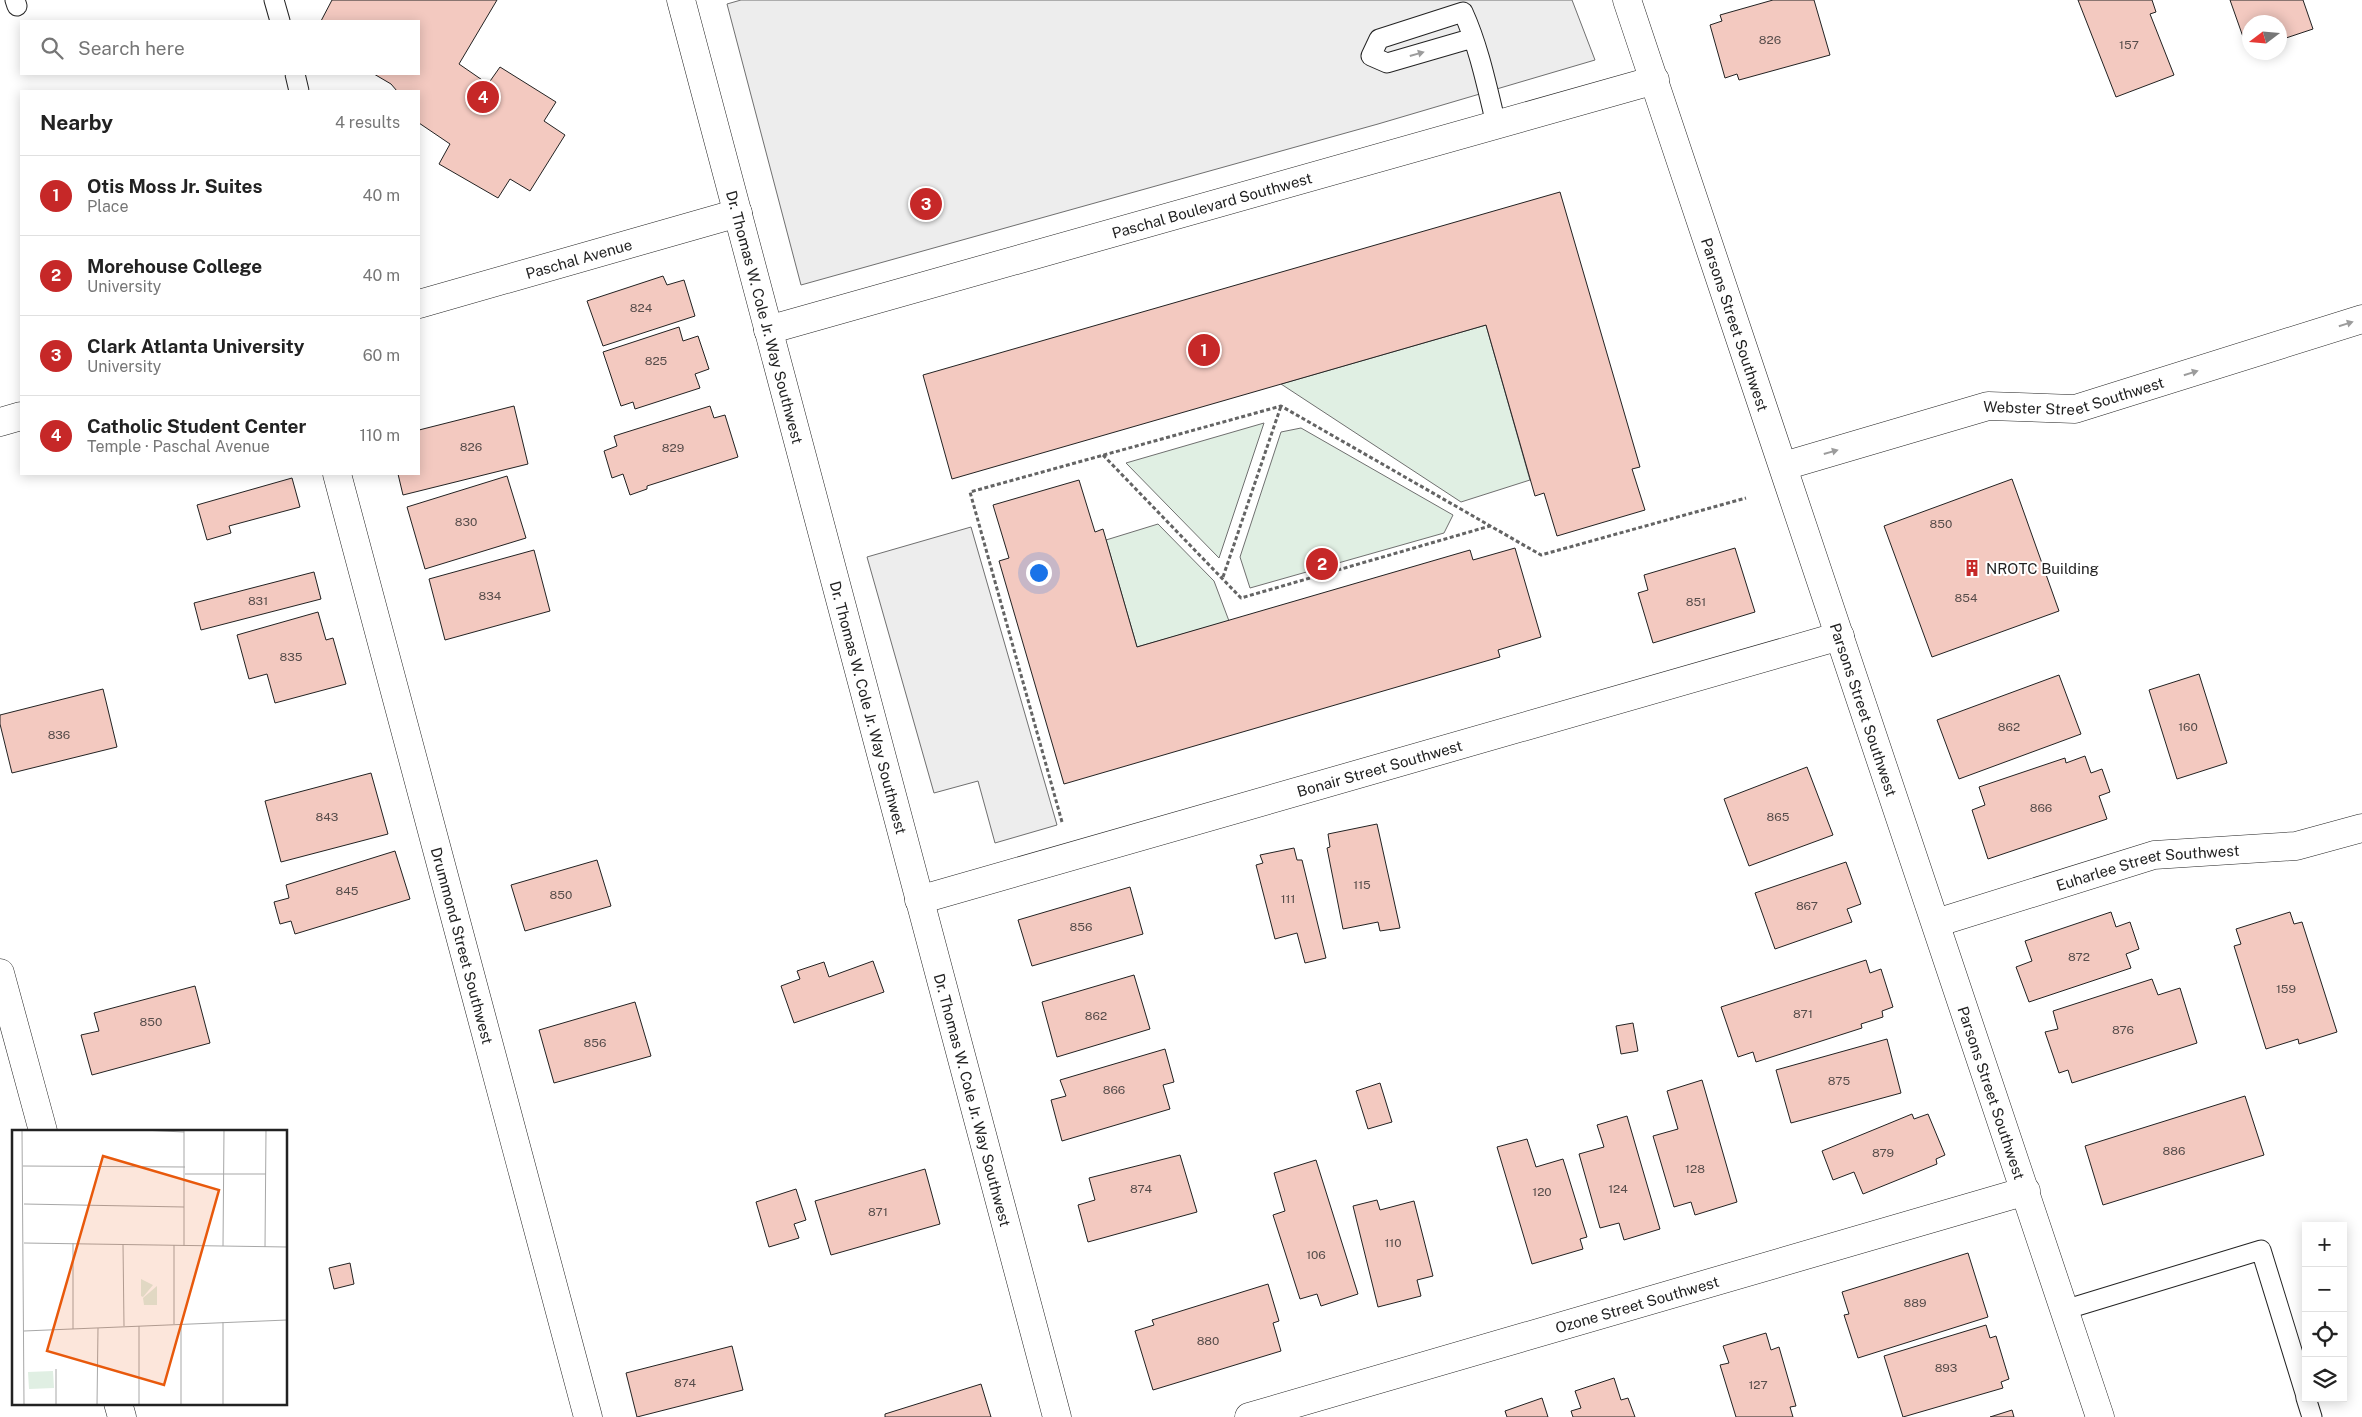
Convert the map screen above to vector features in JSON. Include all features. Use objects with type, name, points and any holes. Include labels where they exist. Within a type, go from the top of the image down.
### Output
[{"type":"street","name":"Dr. Thomas W. Cole Jr. Way Southwest","points":[[681,0],[1057,1417]]},
{"type":"street","name":"Parsons Street Southwest","points":[[1628,0],[2100,1417]]},
{"type":"street","name":"Paschal Boulevard Southwest","points":[[768,330],[1654,80]]},
{"type":"street","name":"Paschal Avenue","points":[[420,304],[738,213]]},
{"type":"street","name":"Webster Street Southwest","points":[[1784,466],[1988,406],[2076,409],[2362,319]]},
{"type":"street","points":[[0,422],[20,416]]},
{"type":"street","name":"Drummond Street Southwest","points":[[336,475],[588,1417]]},
{"type":"street","name":"Bonair Street Southwest","points":[[919,900],[1840,636]]},
{"type":"street","name":"Euharlee Street Southwest","points":[[1936,923],[2154,855],[2296,846],[2362,828]]},
{"type":"street","points":[[0,973],[43,1130]]},
{"type":"street","name":"Ozone Street Southwest","points":[[1248,1417],[2026,1191]]},
{"type":"street","points":[[118,1404],[122,1417]]},
{"type":"lane","points":[[274,0],[280,20]]},
{"type":"lane","points":[[1473,38],[1387,63],[1371,56],[1379,39],[1463,12],[1473,38],[1496,124]]},
{"type":"lane","points":[[294,75],[300,90]]},
{"type":"lane","points":[[2064,1310],[2261,1250],[2302,1384]]},
{"type":"lane","points":[[2308,1402],[2312,1417]]},
{"type":"path","points":[[1223,578],[1281,406]]},
{"type":"path","points":[[1065,832],[970,492],[1281,406],[1541,555],[1746,498]]},
{"type":"path","points":[[1103,455],[1241,598],[1490,526]]},
{"type":"green space","points":[[1486,325],[1530,480],[1461,502],[1281,384]]},
{"type":"green space","points":[[1264,423],[1219,558],[1126,463]]},
{"type":"green space","points":[[1301,428],[1453,515],[1444,533],[1250,588],[1240,557],[1281,432]]},
{"type":"green space","points":[[1158,524],[1214,581],[1229,621],[1137,647],[1106,540]]},
{"type":"shaded area","points":[[741,0],[1572,0],[1595,60],[1378,124],[801,285],[727,4]]},
{"type":"shaded area","points":[[971,527],[1057,825],[995,843],[978,781],[934,793],[867,557]]},
{"type":"building","points":[[332,0],[497,0],[459,64],[488,84],[500,67],[556,102],[544,121],[565,135],[530,191],[510,179],[498,198],[439,164],[450,144],[420,124],[420,90],[396,90],[391,84],[376,75],[420,75],[420,20],[322,20]]},
{"type":"building","points":[[1773,0],[1814,0],[1830,55],[1739,80],[1737,74],[1725,78],[1710,25],[1722,21],[1720,15]]},
{"type":"building","points":[[2078,0],[2152,0],[2156,12],[2150,14],[2174,75],[2116,97]]},
{"type":"building","points":[[2230,0],[2303,0],[2313,29],[2287,38],[2287,15],[2242,15],[2242,34]]},
{"type":"building","points":[[1560,192],[1640,467],[1632,469],[1645,510],[1557,536],[1544,493],[1535,496],[1486,325],[952,479],[923,375]]},
{"type":"building","points":[[663,276],[667,285],[684,280],[695,316],[603,346],[587,301]]},
{"type":"building","points":[[679,327],[683,341],[698,336],[709,369],[695,374],[700,388],[635,409],[633,402],[621,406],[603,352]]},
{"type":"building","points":[[514,406],[528,464],[403,495],[398,475],[420,475],[420,430]]},
{"type":"building","points":[[710,406],[714,418],[725,415],[738,457],[647,486],[647,489],[630,495],[623,474],[612,478],[604,451],[617,446],[614,436]]},
{"type":"building","points":[[507,476],[526,538],[425,569],[407,507]]},
{"type":"building","points":[[292,478],[300,507],[229,526],[231,533],[207,540],[197,505]]},
{"type":"building","name":"NROTC Building","points":[[2012,479],[2059,611],[1932,657],[1884,526]]},
{"type":"building","points":[[1079,480],[1095,532],[1103,529],[1137,647],[1470,550],[1473,560],[1515,548],[1541,637],[1498,650],[1500,657],[1064,784],[999,561],[1009,558],[993,505]]},
{"type":"building","points":[[1735,548],[1755,612],[1653,643],[1638,593],[1648,590],[1644,575]]},
{"type":"building","points":[[534,550],[550,611],[445,640],[429,579]]},
{"type":"building","points":[[314,572],[321,599],[201,630],[194,603]]},
{"type":"building","points":[[318,612],[326,640],[333,638],[346,684],[275,703],[267,674],[249,679],[237,635]]},
{"type":"building","points":[[2199,674],[2227,763],[2177,779],[2149,690]]},
{"type":"building","points":[[2059,675],[2081,734],[1959,779],[1937,720]]},
{"type":"building","points":[[103,689],[117,747],[12,773],[0,724],[0,715]]},
{"type":"building","points":[[2085,756],[2091,773],[2102,769],[2110,792],[2099,796],[2107,819],[1988,859],[1972,810],[1985,805],[1979,787],[2065,758],[2066,763]]},
{"type":"building","points":[[1807,767],[1833,835],[1749,866],[1724,799]]},
{"type":"building","points":[[371,773],[388,834],[281,862],[265,801]]},
{"type":"building","points":[[1377,824],[1400,928],[1380,931],[1378,922],[1343,929],[1327,848],[1330,847],[1328,834]]},
{"type":"building","points":[[1294,848],[1297,860],[1302,860],[1326,958],[1305,963],[1297,933],[1275,939],[1256,865],[1263,863],[1260,855]]},
{"type":"building","points":[[395,851],[410,899],[295,934],[291,921],[280,924],[274,902],[289,898],[286,885]]},
{"type":"building","points":[[597,860],[611,906],[525,931],[511,885]]},
{"type":"building","points":[[1846,862],[1861,904],[1847,909],[1852,922],[1775,949],[1755,893]]},
{"type":"building","points":[[1130,887],[1143,934],[1032,966],[1018,920]]},
{"type":"building","points":[[2111,912],[2116,927],[2130,922],[2139,949],[2126,954],[2131,968],[2029,1002],[2016,967],[2032,961],[2025,941]]},
{"type":"building","points":[[2290,912],[2294,924],[2302,922],[2337,1032],[2299,1044],[2298,1039],[2266,1049],[2234,946],[2241,944],[2236,929]]},
{"type":"building","points":[[1866,960],[1870,973],[1881,969],[1893,1007],[1882,1011],[1883,1017],[1861,1024],[1862,1028],[1756,1062],[1753,1052],[1738,1057],[1721,1007]]},
{"type":"building","points":[[873,961],[884,992],[794,1023],[781,986],[800,979],[797,971],[824,962],[829,977]]},
{"type":"building","points":[[1134,975],[1150,1029],[1057,1057],[1042,1002]]},
{"type":"building","points":[[2152,979],[2158,995],[2180,988],[2197,1043],[2072,1083],[2068,1070],[2059,1073],[2045,1032],[2058,1029],[2053,1011]]},
{"type":"building","points":[[195,986],[210,1043],[92,1075],[81,1035],[99,1031],[94,1013]]},
{"type":"building","points":[[635,1002],[651,1056],[554,1083],[539,1030]]},
{"type":"building","points":[[1633,1023],[1638,1051],[1621,1054],[1616,1026]]},
{"type":"building","points":[[1887,1039],[1901,1093],[1791,1123],[1776,1070]]},
{"type":"building","points":[[1165,1049],[1174,1082],[1163,1085],[1170,1109],[1062,1141],[1051,1100],[1066,1096],[1060,1080]]},
{"type":"building","points":[[1702,1080],[1737,1202],[1695,1215],[1691,1202],[1674,1207],[1653,1136],[1678,1129],[1667,1091]]},
{"type":"building","points":[[1380,1083],[1392,1122],[1368,1129],[1356,1091]]},
{"type":"building","points":[[2245,1096],[2264,1155],[2103,1205],[2085,1146]]},
{"type":"building","points":[[1912,1114],[1914,1119],[1928,1114],[1945,1155],[1936,1159],[1937,1164],[1863,1194],[1854,1172],[1833,1180],[1822,1151]]},
{"type":"building","points":[[1627,1116],[1660,1229],[1624,1240],[1619,1223],[1600,1228],[1579,1154],[1604,1147],[1597,1125]]},
{"type":"building","points":[[1527,1139],[1536,1167],[1563,1159],[1587,1237],[1580,1239],[1583,1249],[1532,1264],[1497,1147]]},
{"type":"building","points":[[1180,1155],[1197,1212],[1088,1242],[1078,1205],[1095,1200],[1089,1178]]},
{"type":"building","points":[[1316,1160],[1358,1294],[1321,1306],[1317,1294],[1300,1299],[1273,1215],[1285,1211],[1274,1173]]},
{"type":"building","points":[[925,1169],[940,1224],[831,1255],[815,1201]]},
{"type":"building","points":[[796,1189],[806,1220],[794,1224],[799,1238],[769,1247],[756,1202]]},
{"type":"building","points":[[1377,1200],[1380,1210],[1414,1201],[1433,1276],[1417,1280],[1421,1296],[1378,1307],[1353,1206]]},
{"type":"building","points":[[1968,1253],[1988,1317],[1858,1358],[1844,1315],[1849,1314],[1842,1292]]},
{"type":"building","points":[[350,1263],[354,1284],[334,1289],[329,1268]]},
{"type":"building","points":[[1268,1284],[1279,1321],[1273,1323],[1281,1351],[1153,1390],[1135,1331],[1154,1325],[1152,1320]]},
{"type":"building","points":[[1986,1325],[1990,1338],[1996,1336],[2009,1379],[2001,1382],[2003,1388],[1903,1417],[1884,1356]]},
{"type":"building","points":[[1766,1333],[1771,1350],[1779,1347],[1796,1406],[1790,1407],[1793,1417],[1736,1417],[1720,1365],[1729,1363],[1723,1346]]},
{"type":"building","points":[[732,1346],[743,1390],[637,1417],[626,1373]]},
{"type":"building","points":[[1614,1378],[1621,1400],[1628,1398],[1635,1417],[1573,1417],[1571,1411],[1581,1408],[1575,1391]]},
{"type":"building","points":[[981,1384],[991,1417],[885,1417],[885,1414]]},
{"type":"building","points":[[1542,1398],[1548,1417],[1507,1417],[1505,1411]]},
{"type":"building","points":[[2012,1410],[2014,1417],[1990,1417]]},
{"type":"place","name":"Catholic Student Center","points":[[483,97]]},
{"type":"place","name":"Clark Atlanta University","points":[[926,204]]},
{"type":"place","name":"Otis Moss Jr. Suites","points":[[1204,350]]},
{"type":"place","name":"Morehouse College","points":[[1322,564]]},
{"type":"place","name":"NROTC Building","points":[[1972,568]]}]
